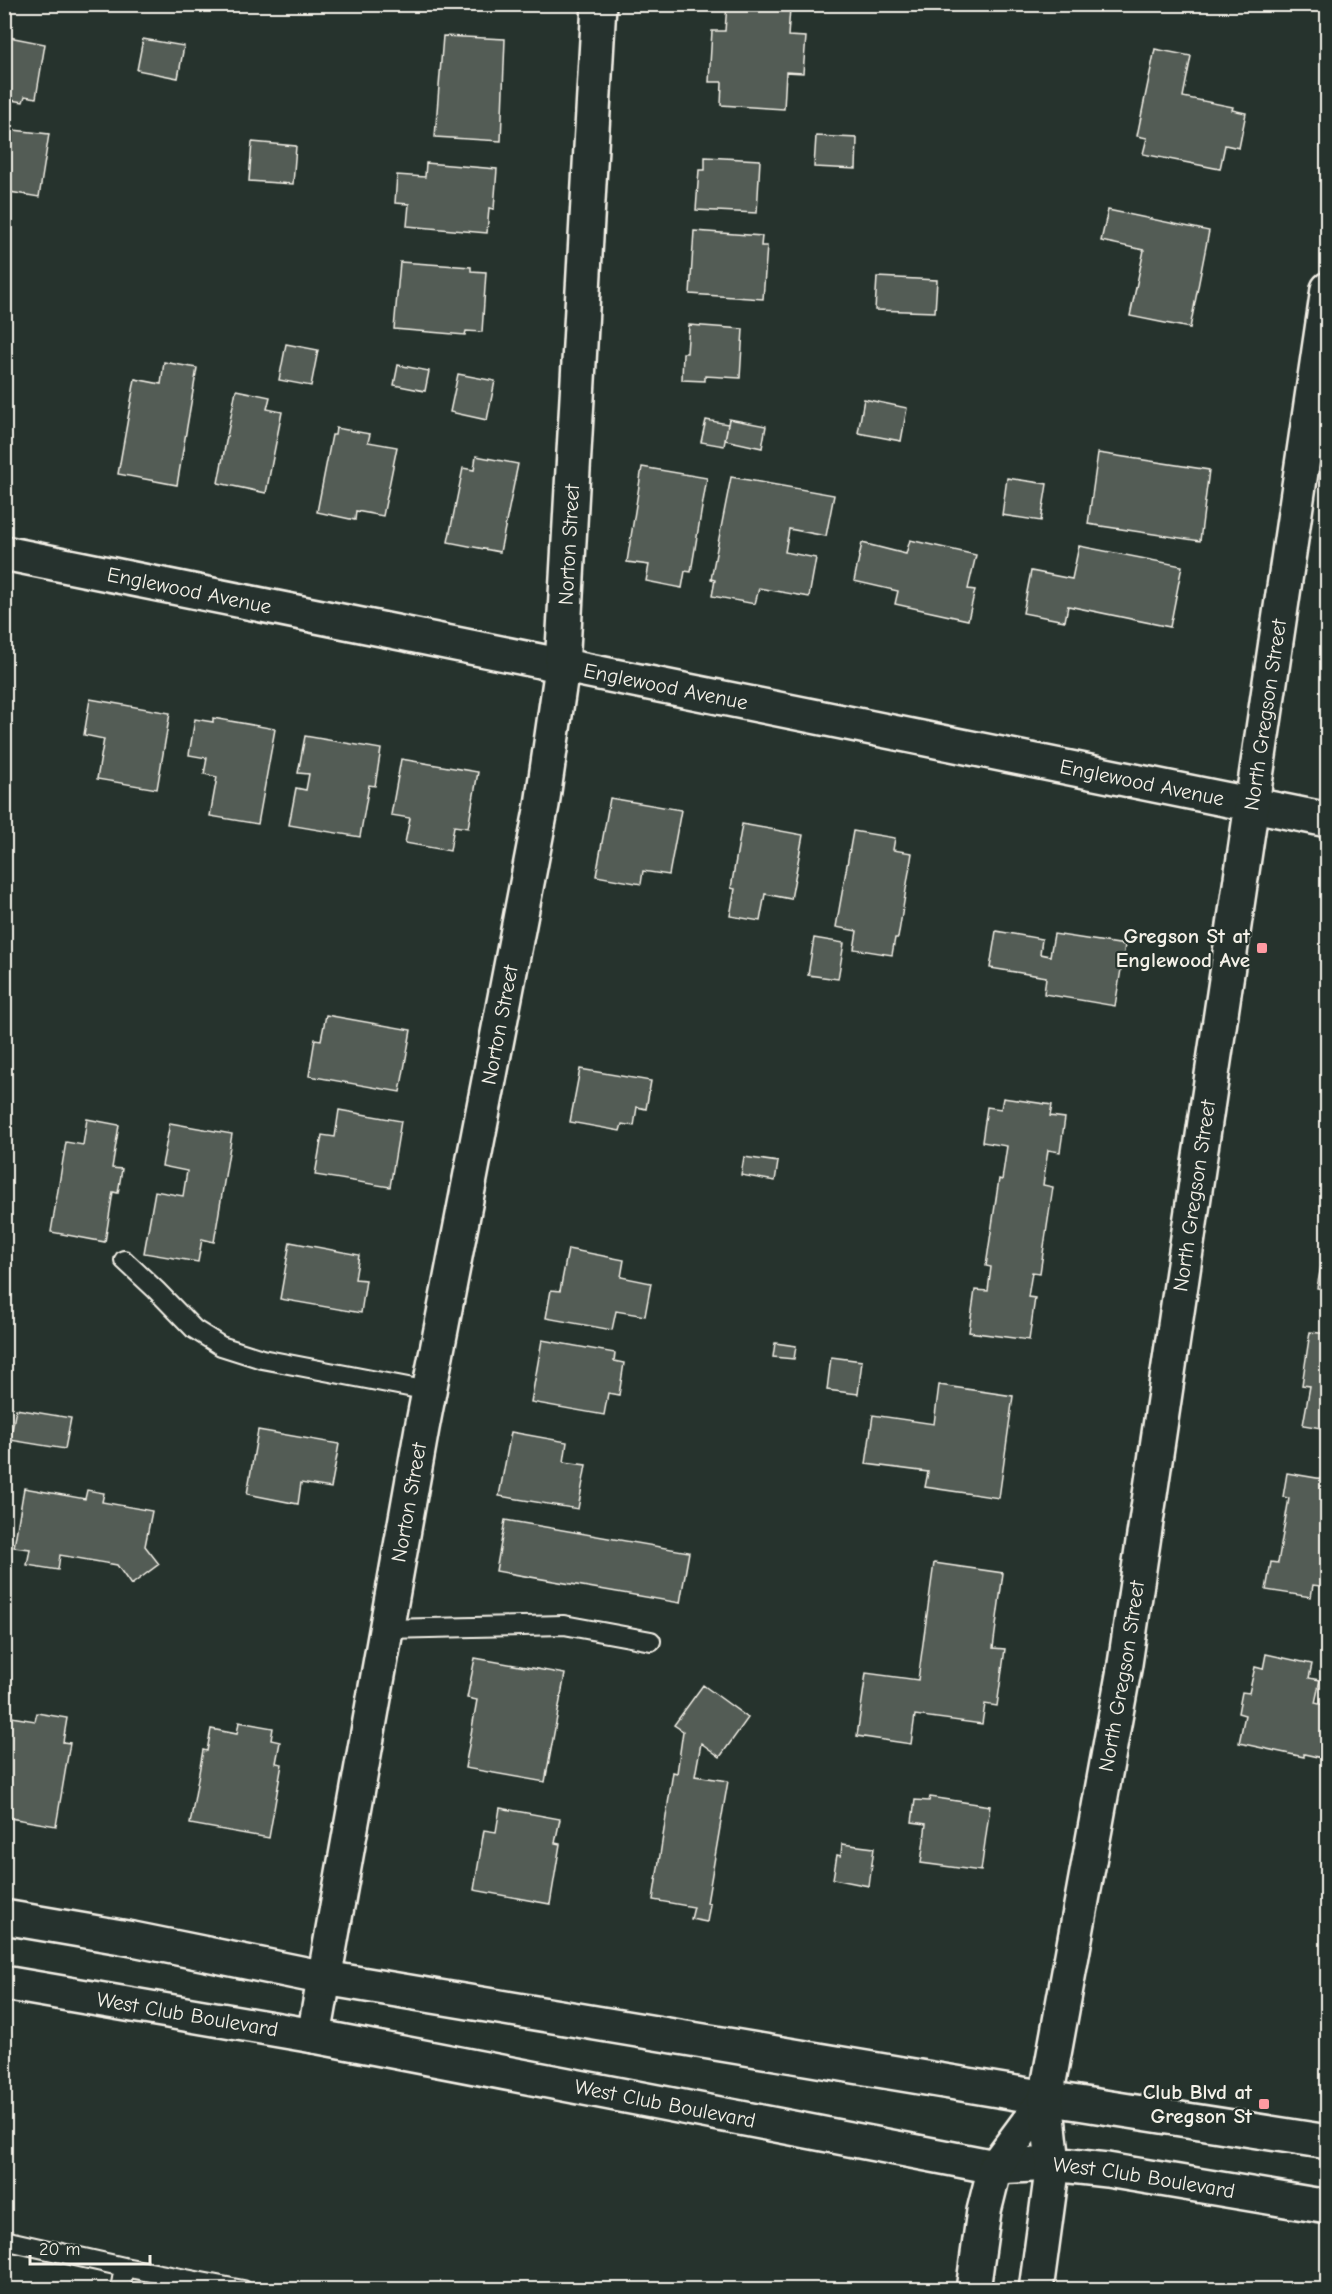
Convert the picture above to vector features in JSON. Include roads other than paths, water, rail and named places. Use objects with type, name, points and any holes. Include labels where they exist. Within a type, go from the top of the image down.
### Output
[{"type":"main road","name":"Norton Street","points":[[314,2036],[429,1391],[542,805],[562,667],[599,4]]},
{"type":"main road","name":"North Gregson Street","points":[[1035,2289],[1053,2164],[1046,2098],[1125,1664],[1328,289]]},
{"type":"main road","name":"Englewood Avenue","points":[[4,553],[1328,820]]},
{"type":"main road","points":[[4,1917],[133,1939],[325,1978],[1046,2098],[1328,2142]]},
{"type":"main road","name":"West Club Boulevard","points":[[4,1983],[314,2036],[995,2167],[1053,2164],[1107,2170],[1328,2207]]},
{"type":"main road","name":"North Gregson Street","points":[[973,2289],[984,2211],[995,2167],[1046,2098]]},
{"type":"lane","points":[[124,1260],[194,1329],[221,1346],[262,1359],[429,1391]]},
{"type":"lane","points":[[386,1629],[564,1625],[651,1641]]},
{"type":"lane","points":[[4,2240],[124,2267],[243,2289]]},
{"type":"lane","points":[[120,2289],[124,2267]]},
{"type":"place","name":"Gregson St at Englewood Ave","points":[[1262,948]]},
{"type":"place","name":"Club Blvd at Gregson St","points":[[1264,2104]]}]
